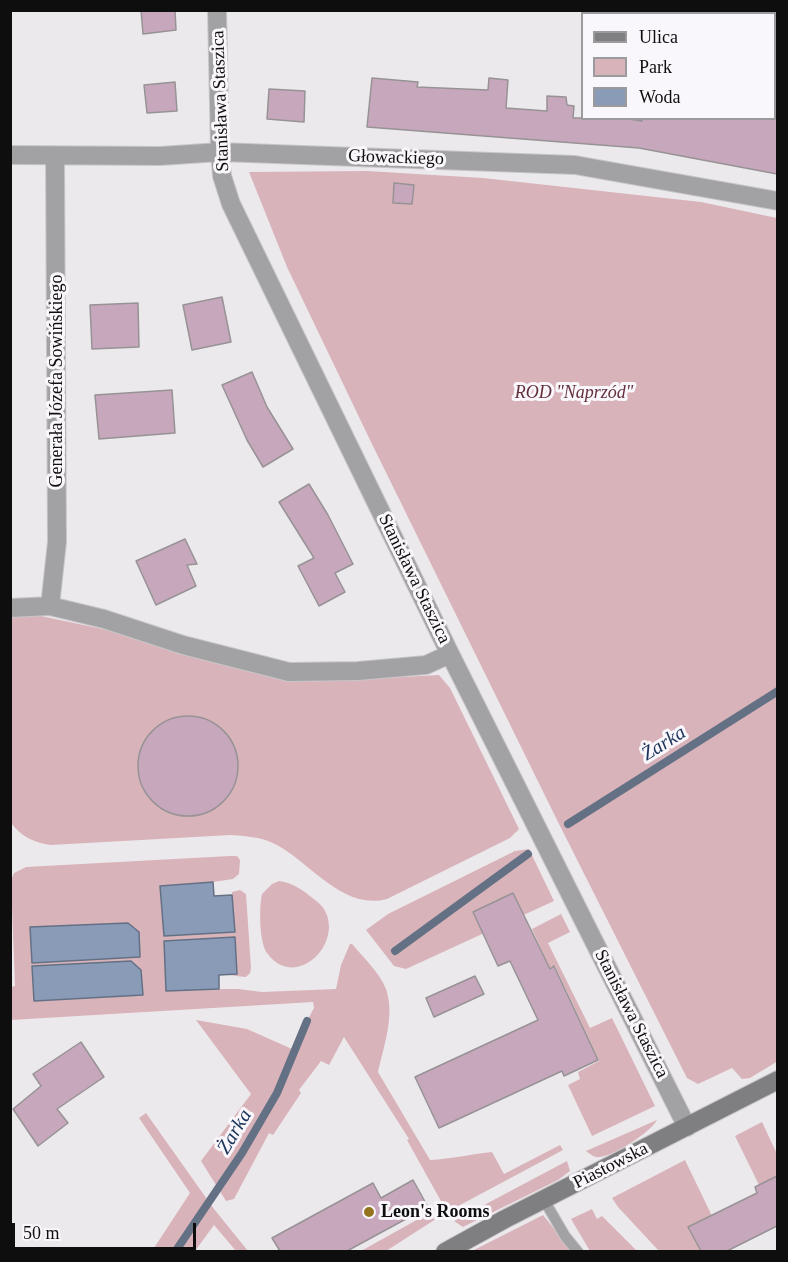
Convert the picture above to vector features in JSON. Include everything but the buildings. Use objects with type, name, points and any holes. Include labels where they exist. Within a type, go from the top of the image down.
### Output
[{"type":"street","name":"Stanisława Staszica","points":[[217,10],[220,152],[222,176],[231,204],[450,654],[687,1127]]},
{"type":"street","name":"Głowackiego","points":[[10,156],[160,156],[220,152],[575,165],[777,201]]},
{"type":"street","name":"Generała Józefa Sowińskiego","points":[[50,606],[57,542],[55,156]]},
{"type":"street","points":[[10,608],[50,606],[104,619],[183,645],[289,672],[358,671],[426,664],[450,654]]},
{"type":"street","name":"Piastowska","points":[[445,1251],[777,1080]]},
{"type":"lane","points":[[544,1200],[565,1236],[578,1251]]},
{"type":"green space","name":"ROD \"Naprzód\"","points":[[367,171],[483,178],[701,202],[777,218],[778,1061],[750,1078],[742,1079],[732,1068],[698,1084],[687,1078],[371,442],[287,267],[249,172]]},
{"type":"green space","points":[[36,615],[346,680],[439,675],[450,688],[519,829],[510,838],[387,899],[371,901],[355,898],[341,891],[287,851],[268,841],[252,837],[231,835],[51,845],[34,841],[19,832],[11,823],[11,616]]},
{"type":"green space","points":[[529,849],[554,901],[406,969],[394,966],[366,930],[388,914],[515,851]]},
{"type":"green space","points":[[237,856],[240,860],[239,874],[233,879],[213,882],[214,896],[232,895],[232,892],[240,890],[246,894],[251,968],[246,977],[219,975],[219,989],[262,992],[336,989],[341,965],[352,944],[371,965],[386,989],[389,1010],[388,1031],[378,1072],[430,1160],[492,1152],[504,1174],[560,1145],[563,1150],[447,1212],[407,1140],[409,1139],[344,1037],[329,1065],[321,1061],[299,1090],[301,1093],[273,1135],[269,1133],[234,1199],[226,1201],[201,1161],[251,1094],[196,1020],[247,1029],[292,1049],[314,1008],[313,1002],[11,1020],[11,987],[15,986],[11,880],[14,873],[26,867]]},
{"type":"green space","points":[[279,881],[294,886],[311,897],[324,909],[328,920],[327,940],[322,950],[306,964],[296,967],[286,967],[276,962],[267,953],[262,941],[260,907],[262,894],[272,884]]},
{"type":"green space","points":[[561,914],[570,932],[548,943],[590,1028],[612,1018],[655,1106],[592,1136],[568,1085],[580,1079],[578,1072],[599,1061],[555,966],[550,969],[532,929]]},
{"type":"green space","points":[[146,1113],[214,1209],[248,1251],[236,1251],[214,1225],[195,1251],[152,1251],[190,1193],[139,1118]]},
{"type":"green space","points":[[657,1120],[640,1137],[606,1156],[592,1156],[586,1151]]},
{"type":"green space","points":[[762,1122],[777,1154],[777,1176],[759,1185],[735,1136]]},
{"type":"green space","points":[[685,1160],[712,1216],[689,1228],[701,1251],[659,1251],[612,1198]]},
{"type":"green space","points":[[567,1161],[570,1171],[558,1180],[463,1227],[454,1221]]},
{"type":"green space","points":[[592,1209],[597,1219],[602,1216],[637,1251],[590,1251],[571,1219]]},
{"type":"green space","points":[[431,1212],[436,1219],[386,1251],[361,1251]]},
{"type":"green space","points":[[543,1215],[572,1251],[470,1252]]},
{"type":"water","points":[[213,882],[214,896],[232,895],[235,932],[164,936],[160,886]]},
{"type":"water","points":[[128,923],[139,932],[140,957],[32,963],[30,927]]},
{"type":"water","points":[[235,937],[237,974],[219,975],[219,989],[166,991],[164,941]]},
{"type":"water","points":[[131,961],[141,970],[143,995],[34,1001],[32,966]]},
{"type":"waterway","name":"Żarka","points":[[568,824],[778,691]]},
{"type":"waterway","name":"Żarka","points":[[395,951],[528,854]]},
{"type":"waterway","name":"Żarka","points":[[175,1252],[242,1153],[277,1093],[307,1021]]},
{"type":"place","name":"Leon's Rooms","points":[[369,1212]]}]
